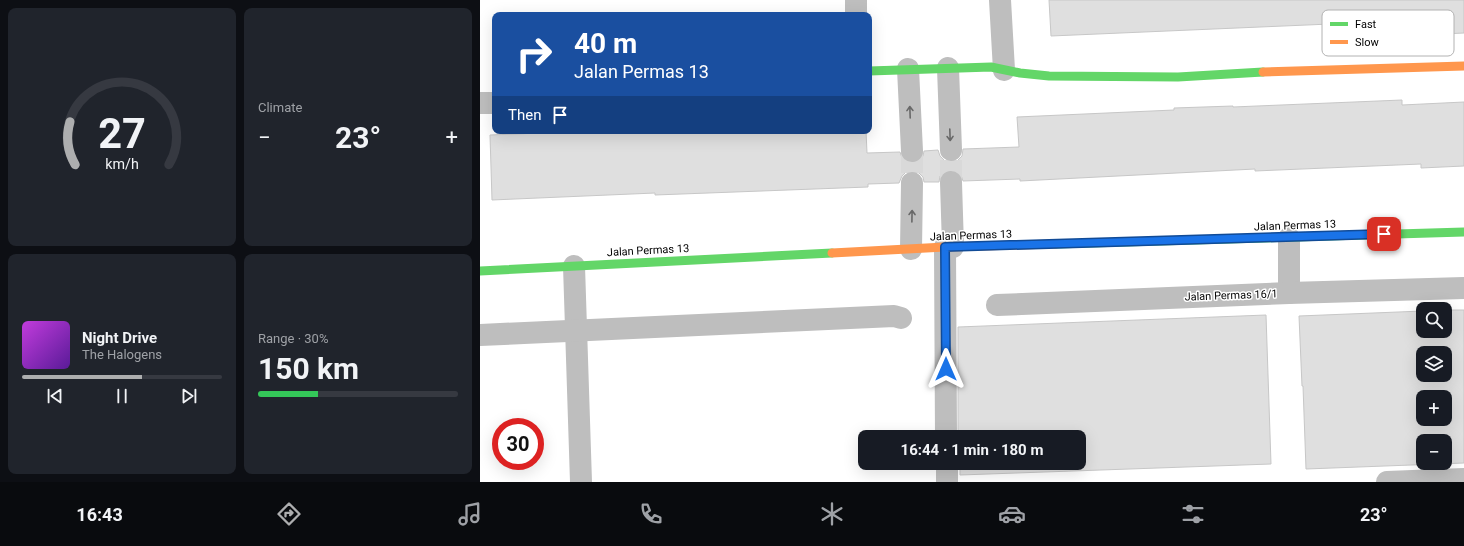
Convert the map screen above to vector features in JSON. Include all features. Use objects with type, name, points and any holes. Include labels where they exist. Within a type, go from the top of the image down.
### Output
[{"type":"main road","points":[[872,71],[991,67],[1020,73],[1049,76],[1178,77],[1310,70],[1464,66]]},
{"type":"main road","name":"Jalan Permas 13","points":[[480,271],[911,248],[1464,232]]},
{"type":"street","points":[[856,0],[856,12]]},
{"type":"street","points":[[1000,0],[1004,70]]},
{"type":"street","points":[[948,68],[951,150]]},
{"type":"street","points":[[908,69],[912,151]]},
{"type":"street","points":[[480,103],[492,103]]},
{"type":"street","points":[[946,430],[950,182]]},
{"type":"street","points":[[911,248],[912,183]]},
{"type":"street","points":[[1289,238],[1289,293]]},
{"type":"street","points":[[574,266],[581,482]]},
{"type":"street","name":"Jalan Permas 16/1","points":[[997,305],[1289,293],[1464,288]]},
{"type":"street","points":[[480,336],[894,316],[901,318]]},
{"type":"street","points":[[946,470],[947,482]]},
{"type":"street","points":[[1387,482],[1464,479]]},
{"type":"building","points":[[1049,0],[1464,0],[1464,33],[1454,33],[1454,10],[1322,10],[1322,24],[1051,36]]},
{"type":"building","points":[[1402,100],[1402,105],[1464,102],[1464,166],[1421,168],[1421,164],[1255,171],[1255,169],[1020,181],[1020,179],[963,181],[961,175],[957,171],[950,170],[944,172],[940,176],[939,182],[924,182],[923,177],[919,173],[912,171],[906,172],[902,176],[899,183],[868,184],[868,187],[655,195],[655,193],[492,200],[490,135],[866,134],[867,153],[900,152],[902,158],[907,162],[912,163],[919,161],[923,156],[924,151],[938,150],[940,156],[945,161],[952,162],[957,161],[962,156],[963,149],[1019,147],[1017,117],[1174,110],[1174,108]]},
{"type":"building","points":[[1452,310],[1464,310],[1464,463],[1452,463],[1452,434],[1416,434],[1416,465],[1306,469],[1299,316],[1416,311],[1416,338],[1452,338]]},
{"type":"building","points":[[1266,315],[1271,464],[960,475],[960,470],[1086,470],[1086,430],[958,430],[958,327]]},
{"type":"tunnel","points":[[951,150],[951,182]]},
{"type":"tunnel","points":[[912,151],[912,183]]},
{"type":"traffic: fast","points":[[872,71],[991,67],[1020,73],[1049,76],[1178,77],[1263,72]]},
{"type":"traffic: fast","points":[[1056,244],[1464,232]]},
{"type":"traffic: fast","points":[[480,271],[832,253]]},
{"type":"traffic: slow","points":[[1263,72],[1464,66]]},
{"type":"traffic: slow","points":[[832,253],[945,247],[1056,244]]},
{"type":"route","points":[[946,369],[945,247],[1384,234]]}]
